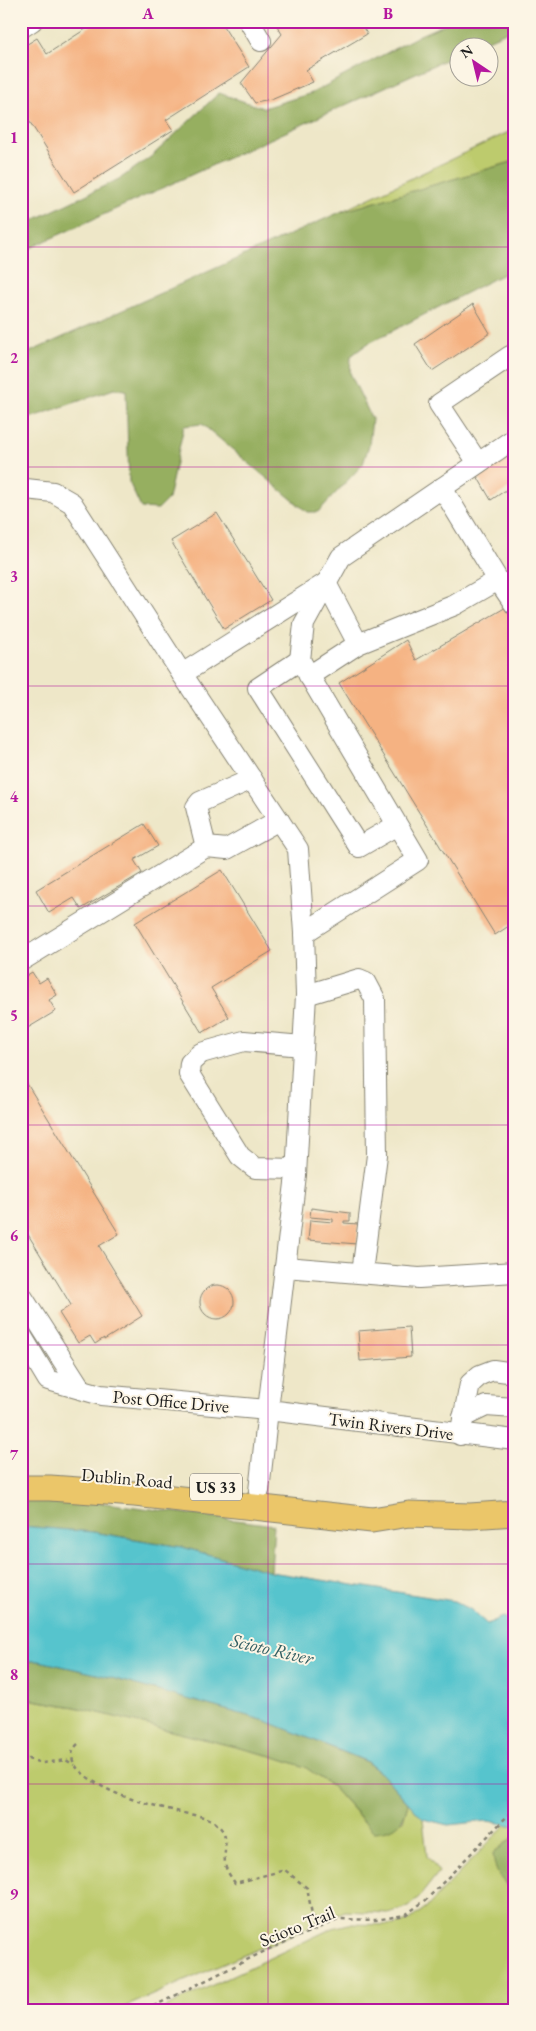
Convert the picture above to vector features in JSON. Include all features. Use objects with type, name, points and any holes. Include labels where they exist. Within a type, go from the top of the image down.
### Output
[{"type":"main road","name":"Dublin Road","points":[[21,1472],[95,1474],[375,1503],[409,1514]]},
{"type":"main road","name":"Dublin Road","points":[[21,1488],[50,1488],[135,1494],[372,1520],[409,1514],[470,1516],[515,1513]]},
{"type":"street","points":[[21,28],[32,21]]},
{"type":"street","points":[[249,21],[261,40]]},
{"type":"street","points":[[478,463],[439,404],[510,356],[515,363]]},
{"type":"street","points":[[304,933],[418,860],[304,668],[304,624],[341,557],[515,438]]},
{"type":"street","points":[[442,488],[515,606]]},
{"type":"street","points":[[21,490],[53,492],[72,503],[298,849],[306,995],[296,1169],[259,1491]]},
{"type":"street","points":[[397,825],[358,847],[258,688],[358,644],[455,605],[498,580]]},
{"type":"street","points":[[326,583],[358,644]]},
{"type":"street","points":[[182,674],[326,583]]},
{"type":"street","points":[[206,847],[196,807],[200,802],[252,779]]},
{"type":"street","points":[[21,961],[206,847],[227,849],[279,820]]},
{"type":"street","points":[[306,995],[359,978],[366,982],[375,999],[377,1155],[362,1274]]},
{"type":"street","points":[[296,1169],[255,1168],[240,1156],[189,1074],[190,1063],[201,1053],[244,1041],[303,1046]]},
{"type":"street","points":[[285,1267],[419,1278],[515,1272]]},
{"type":"street","points":[[21,1295],[82,1390]]},
{"type":"street","name":"Post Office Drive","points":[[21,1335],[48,1380],[101,1395],[268,1410]]},
{"type":"street","points":[[462,1426],[470,1384],[480,1375],[493,1370],[515,1373]]},
{"type":"street","points":[[462,1426],[486,1406],[515,1408]]},
{"type":"street","name":"Twin Rivers Drive","points":[[268,1410],[462,1426],[515,1440]]},
{"type":"path","points":[[75,1766],[72,1754],[73,1748],[78,1744]]},
{"type":"path","points":[[21,1764],[28,1759],[42,1763],[66,1760],[109,1791],[146,1804],[212,1820],[224,1832],[226,1848],[224,1863],[235,1883],[285,1870],[308,1888],[315,1930]]},
{"type":"path","name":"Scioto Trail","points":[[146,2010],[268,1949],[340,1919],[376,1920],[405,1916],[426,1900],[515,1808]]},
{"type":"green space","points":[[452,21],[515,21],[515,28],[492,38],[448,38],[448,59],[21,252],[21,226],[121,178],[152,156],[219,93],[263,108],[312,93],[420,35]]},
{"type":"green space","points":[[515,129],[515,161],[338,213]]},
{"type":"green space","points":[[515,161],[515,268],[367,344],[351,356],[350,373],[372,419],[369,445],[363,464],[318,512],[307,512],[202,424],[184,426],[168,499],[158,509],[141,508],[129,482],[126,390],[114,389],[21,421],[21,356],[338,213]]},
{"type":"green space","points":[[21,1498],[66,1498],[274,1525],[271,1572],[182,1547],[93,1532],[21,1526]]},
{"type":"green space","points":[[21,1661],[39,1661],[101,1675],[266,1721],[365,1761],[382,1774],[408,1803],[403,1817],[393,1828],[374,1832],[331,1785],[305,1767],[272,1756],[75,1707],[21,1698]]},
{"type":"green space","points":[[21,1698],[75,1707],[272,1756],[305,1767],[331,1785],[365,1823],[403,1821],[408,1803],[423,1819],[427,1856],[439,1872],[420,1896],[408,1907],[388,1913],[345,1911],[118,2010],[21,2010]]},
{"type":"green space","points":[[506,1824],[515,1826],[515,1836],[493,1853],[506,1885],[515,1891],[515,2010],[160,2010],[333,1928],[349,1924],[394,1925],[408,1921],[428,1906]]},
{"type":"green space","points":[[515,1836],[515,1891],[499,1875],[493,1853]]},
{"type":"water","name":"Scioto River","points":[[21,1526],[93,1532],[182,1547],[271,1572],[454,1601],[470,1609],[487,1624],[503,1617],[515,1622],[515,1826],[488,1821],[448,1825],[423,1819],[382,1774],[366,1761],[266,1721],[101,1675],[39,1661],[21,1661]]},
{"type":"building","points":[[98,21],[220,21],[249,67],[166,120],[173,130],[74,192],[21,108],[21,48],[37,38],[47,54]]},
{"type":"building","points":[[274,21],[359,21],[367,34],[306,70],[313,82],[271,100],[255,103],[241,83],[282,34]]},
{"type":"building","points":[[473,304],[490,333],[432,371],[415,344]]},
{"type":"building","points":[[515,450],[515,484],[491,500],[477,476]]},
{"type":"building","points":[[217,513],[271,600],[224,629],[171,541]]},
{"type":"building","points":[[508,606],[515,616],[515,922],[495,935],[339,683],[406,640],[416,660]]},
{"type":"building","points":[[144,824],[158,846],[134,860],[142,873],[81,909],[74,898],[49,913],[36,890]]},
{"type":"building","points":[[222,870],[272,951],[211,988],[229,1017],[202,1033],[135,923]]},
{"type":"building","points":[[32,972],[39,983],[47,978],[57,995],[49,1000],[56,1011],[21,1032],[21,979]]},
{"type":"building","points":[[21,1074],[119,1234],[99,1246],[142,1316],[95,1344],[90,1336],[78,1343],[59,1313],[71,1305],[21,1223]]},
{"type":"building","points":[[311,1208],[350,1213],[350,1221],[344,1221],[344,1223],[358,1224],[357,1244],[308,1240],[310,1220],[333,1222],[333,1219],[310,1217]]},
{"type":"building","points":[[217,1285],[229,1290],[234,1302],[229,1314],[217,1319],[205,1314],[200,1302],[205,1290]]},
{"type":"building","points":[[409,1327],[411,1357],[360,1361],[358,1331]]}]
